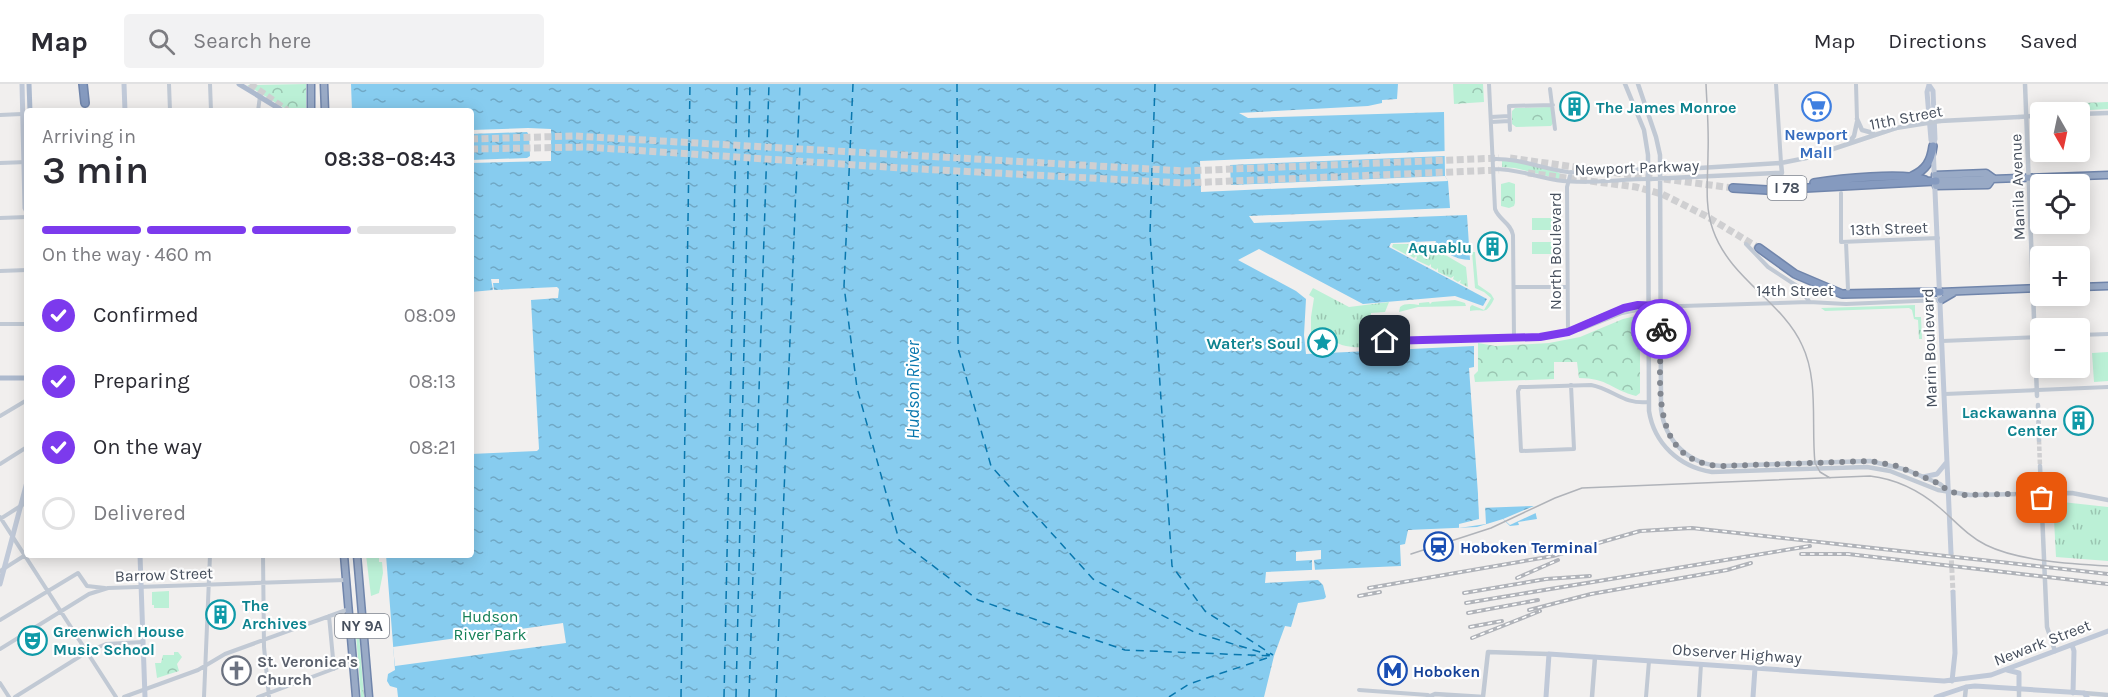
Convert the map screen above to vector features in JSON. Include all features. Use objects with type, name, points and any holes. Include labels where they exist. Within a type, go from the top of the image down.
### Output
[{"type":"highway","points":[[83,84],[85,103]]},
{"type":"highway","points":[[311,84],[311,108]]},
{"type":"highway","points":[[324,84],[325,108]]},
{"type":"highway","points":[[1910,177],[1927,166],[1933,144]]},
{"type":"highway","name":"I 78","points":[[1733,188],[1762,190],[1993,178],[2108,175]]},
{"type":"highway","name":"I 78","points":[[1785,188],[1840,179],[1910,177],[1934,181]]},
{"type":"highway","points":[[1759,248],[1800,276],[1840,294],[1848,292]]},
{"type":"highway","points":[[2090,287],[2108,286]]},
{"type":"highway","name":"14th Street","points":[[1848,292],[1940,296],[1956,291],[2030,289]]},
{"type":"highway","name":"NY 9A","points":[[344,558],[356,697]]},
{"type":"highway","name":"NY 9A","points":[[357,558],[369,697]]},
{"type":"main road","points":[[22,84],[24,146]]},
{"type":"main road","points":[[28,84],[30,108]]},
{"type":"main road","points":[[124,84],[124,108]]},
{"type":"main road","points":[[239,84],[278,108]]},
{"type":"main road","name":"Marin Boulevard","points":[[1929,85],[1933,91],[1934,181],[1951,553]]},
{"type":"main road","points":[[0,378],[24,378]]},
{"type":"main road","points":[[1923,477],[1937,474],[1947,461]]},
{"type":"main road","points":[[0,584],[2,569],[24,492]]},
{"type":"main road","points":[[140,558],[145,697]]},
{"type":"main road","points":[[1952,681],[1955,653],[1953,592]]},
{"type":"main road","name":"Newark Street","points":[[1984,677],[2108,631]]},
{"type":"main road","points":[[2072,645],[2074,651],[2072,695]]},
{"type":"main road","points":[[1546,697],[1549,654]]},
{"type":"main road","name":"Observer Highway","points":[[1549,654],[1952,681],[1984,677]]},
{"type":"main road","points":[[1753,697],[1755,668]]},
{"type":"main road","points":[[2004,670],[2019,673],[2019,689]]},
{"type":"main road","points":[[1936,697],[1966,687],[2086,695]]},
{"type":"street","points":[[169,84],[170,108]]},
{"type":"street","points":[[210,84],[211,108]]},
{"type":"street","points":[[1490,84],[1496,212],[1513,232],[1514,339]]},
{"type":"street","points":[[1625,84],[1645,136],[1649,169],[1649,402],[1651,421],[1663,444],[1675,457],[1691,466],[1720,472],[1879,468],[1896,472],[1938,490],[1975,496],[2072,493],[2108,500]]},
{"type":"street","points":[[1638,84],[1656,137],[1660,169],[1662,417],[1670,436],[1681,451],[1709,465],[1722,466],[1870,461],[1891,465],[1923,477],[1940,484],[1948,491]]},
{"type":"street","points":[[1776,84],[1781,163]]},
{"type":"street","points":[[1848,143],[1854,136],[1857,119],[1856,84]]},
{"type":"street","name":"Manila Avenue","points":[[2025,84],[2028,177],[2034,246]]},
{"type":"street","points":[[1550,89],[1555,129]]},
{"type":"street","points":[[258,108],[260,96]]},
{"type":"street","points":[[1510,130],[1509,106],[1553,105]]},
{"type":"street","points":[[2090,114],[2108,113]]},
{"type":"street","points":[[0,115],[22,114]]},
{"type":"street","name":"11th Street","points":[[1781,163],[1806,158],[1896,128],[1940,121],[2030,116]]},
{"type":"street","points":[[1491,120],[1509,119]]},
{"type":"street","points":[[1857,119],[1864,131],[1881,132]]},
{"type":"street","name":"Newport Parkway","points":[[1493,159],[1521,160],[1571,172],[1781,163],[1782,173],[1568,181],[1516,170],[1493,169]]},
{"type":"street","points":[[0,163],[24,162]]},
{"type":"street","name":"North Boulevard","points":[[1568,332],[1568,181],[1571,172]]},
{"type":"street","points":[[1841,194],[1848,292]]},
{"type":"street","points":[[0,218],[24,217]]},
{"type":"street","name":"13th Street","points":[[1844,242],[1938,238]]},
{"type":"street","points":[[1746,244],[1764,264],[1797,286],[1809,302]]},
{"type":"street","points":[[0,271],[24,270]]},
{"type":"street","points":[[1514,286],[1567,286]]},
{"type":"street","name":"14th Street","points":[[1385,341],[1540,337],[1582,329],[1622,313],[1661,306],[1809,302],[1846,304],[1940,296]]},
{"type":"street","points":[[0,324],[24,324]]},
{"type":"street","points":[[2090,335],[2108,334]]},
{"type":"street","points":[[1942,341],[2030,338]]},
{"type":"street","name":"Manila Avenue","points":[[2037,378],[2037,393]]},
{"type":"street","points":[[1571,385],[1574,449],[1521,451],[1519,388],[1571,385],[1594,385],[1625,400],[1661,401]]},
{"type":"street","points":[[1945,394],[2037,393],[2108,387]]},
{"type":"street","points":[[0,416],[24,402]]},
{"type":"street","points":[[2038,405],[2039,440]]},
{"type":"street","points":[[0,464],[24,449]]},
{"type":"street","points":[[1793,463],[1794,469]]},
{"type":"street","points":[[2040,466],[2047,627],[2055,651]]},
{"type":"street","points":[[24,504],[0,518],[24,552]]},
{"type":"street","points":[[2,569],[24,556]]},
{"type":"street","points":[[28,558],[116,697]]},
{"type":"street","points":[[204,697],[210,558]]},
{"type":"street","points":[[263,558],[264,640],[269,695]]},
{"type":"street","points":[[0,620],[78,573],[87,586],[108,588]]},
{"type":"street","name":"Barrow Street","points":[[0,649],[89,594],[108,588],[346,580]]},
{"type":"street","points":[[124,697],[195,671],[221,656],[349,609]]},
{"type":"street","points":[[329,616],[334,669]]},
{"type":"street","points":[[15,697],[87,652],[106,644],[143,642]]},
{"type":"street","name":"Observer Highway","points":[[1483,697],[1487,653],[1549,654]]},
{"type":"street","points":[[1592,697],[1595,657]]},
{"type":"street","points":[[1646,697],[1649,661]]},
{"type":"street","points":[[258,697],[269,695],[353,662]]},
{"type":"street","points":[[1699,697],[1701,664]]},
{"type":"street","points":[[0,683],[9,697]]},
{"type":"street","points":[[1965,697],[1966,687]]},
{"type":"street","points":[[2019,689],[2019,697]]},
{"type":"street","points":[[1359,690],[1428,696],[1436,694],[1483,697]]},
{"type":"street","points":[[2086,695],[2108,695]]},
{"type":"green space","points":[[306,84],[306,108],[284,108],[247,85]]},
{"type":"green space","points":[[1453,84],[1483,84],[1484,102],[1454,104]]},
{"type":"green space","points":[[2108,102],[2108,109],[2090,110],[2090,103]]},
{"type":"green space","points":[[1550,107],[1553,109],[1554,122],[1551,126],[1516,127],[1512,124],[1512,111],[1515,108]]},
{"type":"green space","points":[[1512,160],[1561,174],[1559,179],[1502,167],[1502,161]]},
{"type":"green space","points":[[1509,182],[1515,184],[1515,203],[1509,208],[1501,206],[1501,184]]},
{"type":"green space","points":[[1532,218],[1555,218],[1555,230],[1532,230]]},
{"type":"green space","points":[[1532,242],[1556,242],[1556,254],[1532,254]]},
{"type":"green space","points":[[1430,243],[1466,267],[1468,287],[1460,283],[1461,280],[1458,282],[1453,279],[1454,276],[1451,278],[1438,272],[1438,268],[1436,270],[1431,267],[1431,264],[1429,266],[1416,260],[1417,257],[1409,255],[1409,252],[1407,255],[1392,247],[1393,244],[1408,244],[1410,247],[1410,244]]},
{"type":"green space","points":[[1472,252],[1475,252],[1478,285],[1494,299],[1484,311],[1470,311],[1472,305],[1484,310],[1491,298],[1475,288]]},
{"type":"green space","points":[[1313,288],[1349,307],[1389,302],[1385,312],[1371,313],[1371,318],[1379,319],[1381,322],[1382,333],[1378,337],[1379,342],[1390,343],[1390,345],[1351,347],[1322,336],[1311,338],[1314,298],[1309,295]]},
{"type":"green space","points":[[1455,300],[1465,303],[1466,306],[1418,307],[1399,312],[1400,307],[1406,304],[1419,305],[1419,303],[1429,302],[1430,304]]},
{"type":"green space","points":[[1915,305],[1915,317],[1921,317],[1922,339],[1919,339],[1918,320],[1914,319],[1912,310],[1909,308],[1825,311],[1821,308]]},
{"type":"green space","points":[[1636,316],[1640,319],[1640,393],[1636,396],[1597,380],[1579,378],[1577,362],[1554,362],[1554,379],[1475,382],[1474,375],[1478,371],[1478,343],[1495,346],[1549,343],[1580,337]]},
{"type":"green space","points":[[2108,352],[2108,381],[2094,382],[2092,353]]},
{"type":"green space","points":[[2053,501],[2108,507],[2108,561],[2056,557]]},
{"type":"green space","points":[[366,558],[379,558],[379,562],[382,562],[383,573],[379,593],[371,596]]},
{"type":"green space","points":[[169,591],[169,608],[154,608],[152,592]]},
{"type":"green space","points":[[355,622],[358,622],[364,697],[361,697]]},
{"type":"green space","points":[[174,652],[178,652],[182,657],[177,664],[179,671],[157,678],[155,663],[161,663],[163,655],[174,655]]},
{"type":"water","name":"Hudson River","points":[[351,84],[1398,84],[1397,99],[1382,100],[1382,103],[1368,106],[1239,113],[1248,118],[1444,112],[1445,176],[1448,181],[1450,208],[1249,216],[1254,223],[1467,215],[1470,260],[1460,259],[1447,253],[1435,244],[1436,241],[1391,243],[1389,247],[1487,299],[1483,306],[1455,296],[1363,304],[1259,249],[1238,260],[1296,291],[1306,299],[1304,335],[1306,354],[1474,346],[1474,367],[1469,368],[1479,508],[1534,506],[1537,519],[1518,522],[1519,525],[1510,526],[1503,519],[1477,527],[1408,530],[1405,544],[1400,545],[1401,566],[1266,572],[1265,583],[1318,580],[1323,585],[1326,597],[1298,603],[1291,627],[1285,626],[1274,656],[1264,697],[398,697],[397,688],[390,686],[387,681],[388,674],[395,670],[386,558],[474,558],[474,108],[352,108]]},
{"type":"pier","points":[[551,129],[551,161],[474,163],[474,160],[530,156],[527,132],[474,134],[474,130]]},
{"type":"pier","points":[[1446,151],[1445,156],[1230,165],[1231,185],[1445,176],[1448,181],[1201,192],[1200,161]]},
{"type":"pier","points":[[491,279],[499,279],[499,283],[493,283],[494,290],[557,287],[559,289],[558,298],[531,300],[539,449],[537,451],[474,454],[474,292],[493,290]]},
{"type":"pier","points":[[1478,490],[1481,490],[1482,505],[1485,505],[1486,524],[1459,528],[1459,524],[1479,519]]},
{"type":"pier","points":[[1534,506],[1538,512],[1510,525],[1503,519]]},
{"type":"pier","points":[[1321,550],[1321,559],[1314,560],[1315,570],[1312,570],[1312,560],[1296,561],[1296,552]]},
{"type":"pier","points":[[563,623],[566,643],[395,666],[393,647]]},
{"type":"ferry route","points":[[681,697],[690,84]]},
{"type":"ferry route","points":[[724,697],[737,84]]},
{"type":"ferry route","points":[[736,697],[750,84]]},
{"type":"ferry route","points":[[749,697],[769,84]]},
{"type":"ferry route","points":[[776,697],[800,84]]},
{"type":"ferry route","points":[[853,84],[844,286],[857,388],[899,540],[978,600],[1125,650],[1274,656]]},
{"type":"ferry route","points":[[957,84],[958,348],[991,466],[1093,579],[1196,633],[1270,655]]},
{"type":"ferry route","points":[[1155,84],[1150,233],[1172,566],[1205,611],[1273,655]]},
{"type":"ferry route","points":[[1169,697],[1189,684],[1270,657]]},
{"type":"tunnel","points":[[250,84],[284,108]]},
{"type":"tunnel","points":[[474,139],[574,136],[1185,171],[1499,158]]},
{"type":"tunnel","points":[[474,149],[586,147],[901,168],[1184,183],[1499,170]]},
{"type":"tunnel","points":[[1510,158],[1653,178]]},
{"type":"tunnel","points":[[1528,173],[1636,187],[1662,194],[1706,216],[1759,248]]},
{"type":"tunnel","points":[[1664,179],[1733,188]]},
{"type":"tunnel","points":[[2039,440],[2040,466]]},
{"type":"tunnel","points":[[1951,553],[1953,592]]},
{"type":"tram line","points":[[1706,84],[1707,202],[1710,221],[1721,247],[1731,262],[1782,315],[1802,345],[1813,388],[1815,463],[1820,472],[1830,478]]},
{"type":"tram line","points":[[1411,554],[1491,528],[1582,488],[1870,476],[1889,480],[1916,491],[1940,508],[1973,537],[1999,550],[2046,561],[2108,566]]},
{"type":"railway","points":[[1369,588],[1553,556],[1640,531],[1692,528],[2108,574]]},
{"type":"railway","points":[[1466,603],[1810,546]]},
{"type":"railway","points":[[1801,554],[1848,554],[2108,584]]},
{"type":"railway","points":[[1517,578],[1558,560]]},
{"type":"railway","points":[[1529,610],[1591,594],[1727,570],[1751,563]]},
{"type":"railway","points":[[1464,593],[1546,579],[1590,576]]},
{"type":"railway","points":[[1359,596],[1380,592]]},
{"type":"railway","points":[[1468,613],[1538,600]]},
{"type":"railway","points":[[1472,638],[1540,611]]},
{"type":"railway","points":[[1470,627],[1502,621]]},
{"type":"way so far","points":[[1661,329],[1661,409],[1664,424],[1678,448],[1700,462],[1722,466],[1854,460],[1880,462],[1897,466],[1940,484],[1948,491],[1965,495],[2042,493],[2042,498]]},
{"type":"place","name":"Newport Mall","points":[[1816,106]]},
{"type":"place","name":"The James Monroe","points":[[1575,107]]},
{"type":"place","name":"Aquablu","points":[[1493,247]]},
{"type":"place","name":"Water's Soul","points":[[1322,343]]},
{"type":"place","name":"Lackawanna Center","points":[[2078,421]]},
{"type":"place","name":"Hoboken Terminal","points":[[1439,547]]},
{"type":"place","name":"The Archives","points":[[221,614]]},
{"type":"place","name":"Greenwich House Music School","points":[[32,640]]},
{"type":"place","name":"St. Veronica's Church","points":[[236,670]]},
{"type":"place","name":"Hoboken","points":[[1392,671]]},
{"type":"route","points":[[1385,341],[1540,337],[1568,332],[1621,309],[1638,305],[1661,306],[1661,329]]},
{"type":"park label","name":"Hudson River Park","points":[[490,625]]}]
